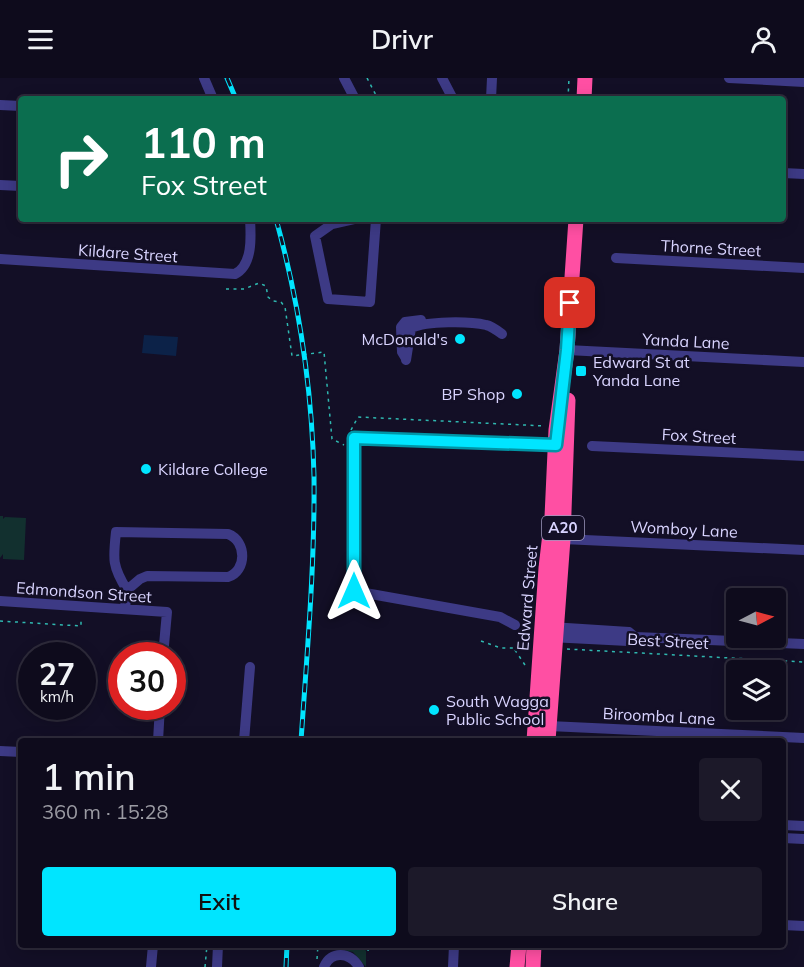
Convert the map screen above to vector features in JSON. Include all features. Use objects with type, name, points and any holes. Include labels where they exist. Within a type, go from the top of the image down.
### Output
[{"type":"highway","points":[[584,96],[585,78]]},
{"type":"highway","name":"Edward Street","points":[[549,733],[548,632],[576,222]]},
{"type":"highway","name":"Edward Street","points":[[534,738],[563,539],[562,445]]},
{"type":"highway","points":[[517,967],[519,948]]},
{"type":"highway","points":[[533,967],[534,948]]},
{"type":"street","points":[[204,78],[212,96]]},
{"type":"street","points":[[344,78],[353,96]]},
{"type":"street","points":[[442,78],[451,96]]},
{"type":"street","points":[[490,96],[492,78]]},
{"type":"street","points":[[729,78],[804,82]]},
{"type":"street","points":[[0,105],[18,106]]},
{"type":"street","points":[[786,173],[804,174]]},
{"type":"street","points":[[0,185],[18,186]]},
{"type":"street","name":"Kildare Street","points":[[0,259],[228,275],[240,272],[247,260],[250,222]]},
{"type":"street","points":[[341,222],[332,224],[315,236],[328,299],[370,302],[375,222]]},
{"type":"street","name":"Thorne Street","points":[[616,258],[804,268]]},
{"type":"street","points":[[406,360],[411,328],[432,322],[487,325],[502,334]]},
{"type":"street","name":"Yanda Lane","points":[[567,350],[804,362]]},
{"type":"street","points":[[515,625],[500,617],[354,591],[351,438],[562,445]]},
{"type":"street","name":"Fox Street","points":[[592,446],[804,456]]},
{"type":"street","points":[[125,609],[127,590],[116,572],[114,563],[116,532],[228,534],[234,537],[240,546],[241,566],[234,575],[228,577],[147,576],[127,590]]},
{"type":"street","name":"Womboy Lane","points":[[563,539],[804,550]]},
{"type":"street","name":"Edmondson Street","points":[[0,601],[167,612],[164,642]]},
{"type":"street","name":"Best Street","points":[[548,632],[629,632],[635,637],[804,644]]},
{"type":"street","points":[[243,738],[250,667]]},
{"type":"street","points":[[158,738],[159,720]]},
{"type":"street","name":"Biroomba Lane","points":[[549,733],[804,738]]},
{"type":"street","points":[[0,751],[18,752]]},
{"type":"street","points":[[786,825],[804,826]]},
{"type":"street","points":[[786,838],[804,839]]},
{"type":"street","points":[[786,925],[804,926]]},
{"type":"street","points":[[151,967],[153,948]]},
{"type":"street","points":[[217,967],[218,948]]},
{"type":"street","points":[[331,948],[334,956]]},
{"type":"street","points":[[453,967],[454,948]]},
{"type":"street","points":[[324,967],[327,961],[334,956],[342,955],[350,957],[359,967]]},
{"type":"path","points":[[367,78],[376,96]]},
{"type":"path","points":[[567,96],[569,78]]},
{"type":"path","points":[[226,289],[243,289],[259,283],[266,286],[268,297],[273,301],[281,302],[285,311],[292,356],[324,352],[332,440],[345,446],[351,438],[352,426],[358,417],[546,426]]},
{"type":"path","points":[[0,621],[81,626],[81,620]]},
{"type":"path","points":[[481,642],[501,648],[527,648]]},
{"type":"path","points":[[514,649],[528,669]]},
{"type":"path","name":"Best Street","points":[[567,649],[804,662]]},
{"type":"path","points":[[206,967],[207,948]]},
{"type":"path","points":[[316,967],[318,948]]},
{"type":"green space","points":[[0,516],[3,516],[3,519],[5,517],[26,518],[24,560],[3,559],[3,554],[0,558]]},
{"type":"green space","points":[[364,948],[366,951],[366,967],[353,952],[339,949]]},
{"type":"water","points":[[144,335],[178,337],[176,356],[142,353]]},
{"type":"railway","points":[[227,78],[235,96]]},
{"type":"railway","points":[[277,222],[298,314],[313,444],[313,543],[301,738]]},
{"type":"railway","points":[[286,967],[287,948]]},
{"type":"place","name":"McDonald's","points":[[460,339]]},
{"type":"place","name":"Edward St at Yanda Lane","points":[[581,371]]},
{"type":"place","name":"BP Shop","points":[[517,394]]},
{"type":"place","name":"Kildare College","points":[[146,469]]},
{"type":"place","name":"South Wagga Public School","points":[[434,710]]},
{"type":"route","points":[[354,591],[354,438],[556,445],[570,303]]}]
